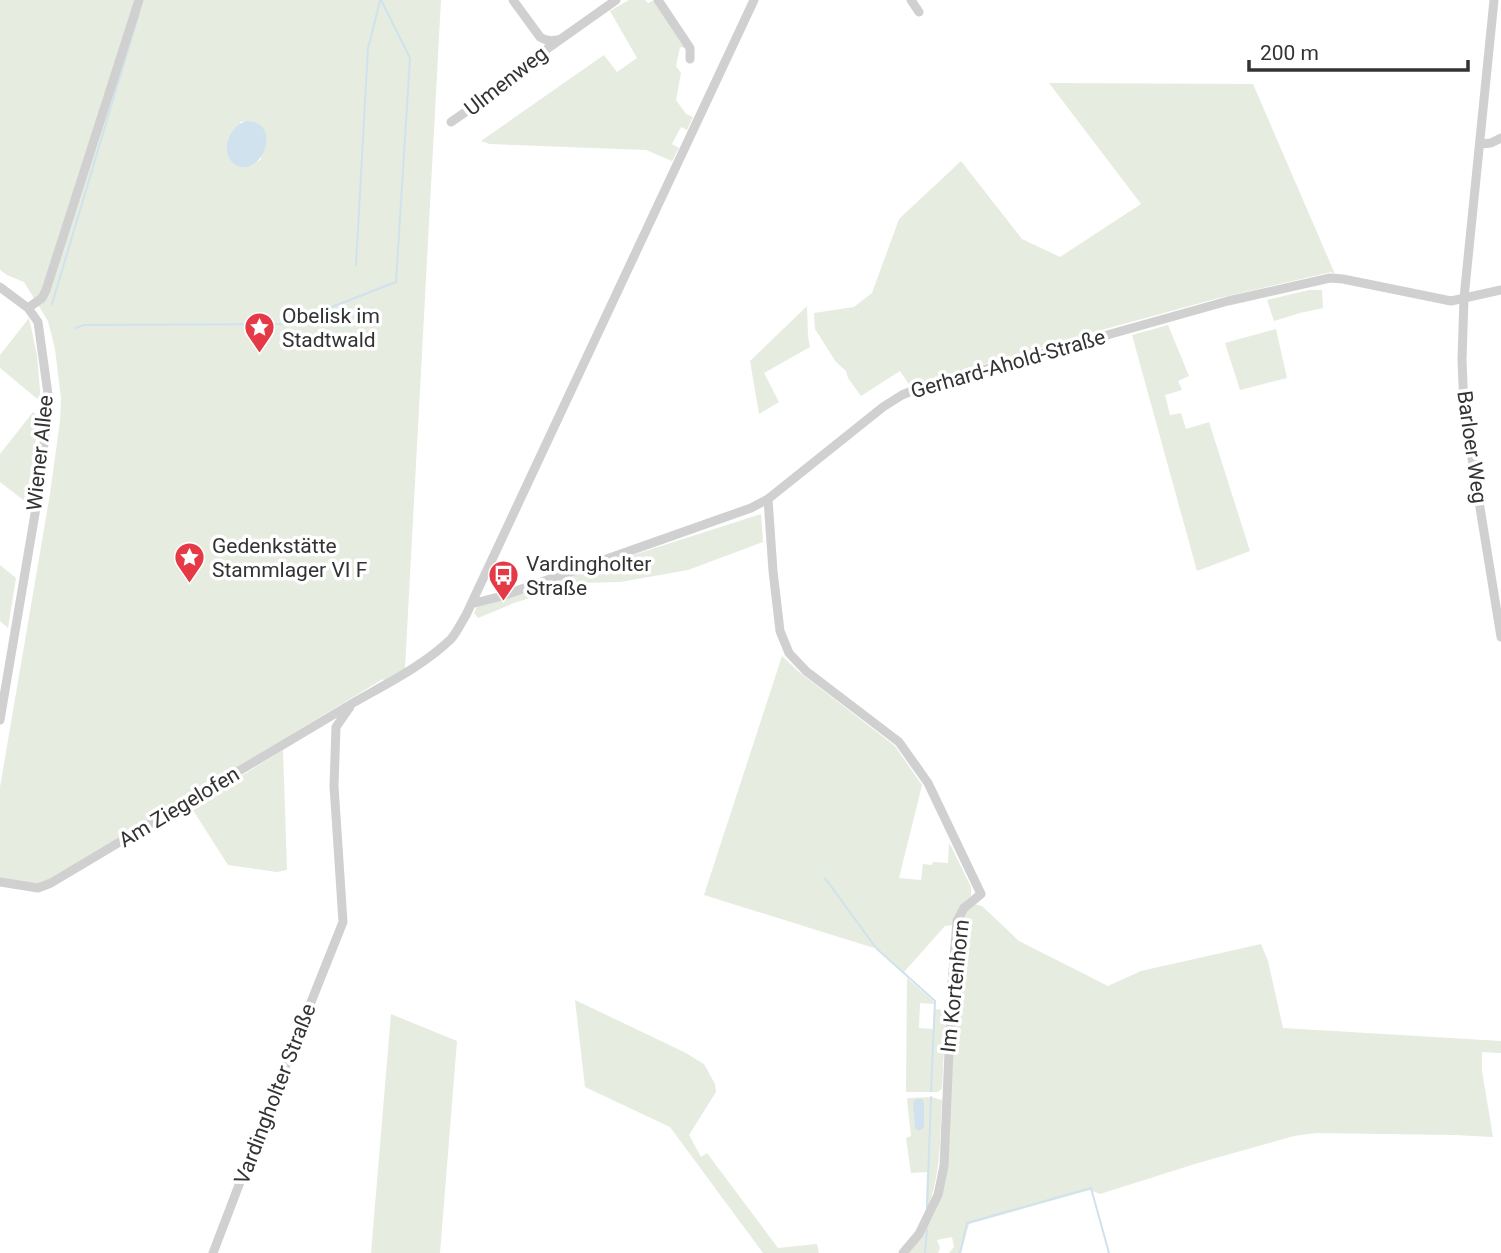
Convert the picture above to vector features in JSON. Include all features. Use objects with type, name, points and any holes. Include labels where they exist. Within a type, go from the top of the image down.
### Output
[{"type":"street","points":[[0,287],[28,308],[42,298],[46,290],[139,0]]},
{"type":"street","name":"Ulmenweg","points":[[513,0],[540,37],[552,42],[561,39]]},
{"type":"street","name":"Ulmenweg","points":[[452,122],[502,87],[510,75],[616,0]]},
{"type":"street","points":[[658,0],[691,48],[690,59]]},
{"type":"street","points":[[336,727],[353,703],[402,676],[455,634],[754,0]]},
{"type":"street","points":[[911,0],[919,12]]},
{"type":"street","name":"Barloer Weg","points":[[1494,0],[1464,298],[1462,360],[1464,409],[1501,637]]},
{"type":"street","points":[[1481,144],[1501,138]]},
{"type":"street","name":"Gerhard-Ahold-Straße","points":[[471,604],[502,596],[751,508],[768,499],[883,407],[919,388],[1228,301],[1330,278],[1451,301],[1464,298]]},
{"type":"street","points":[[1464,298],[1501,290]]},
{"type":"street","name":"Wiener Allee","points":[[0,720],[39,490],[47,416],[46,370],[38,322],[28,308]]},
{"type":"street","name":"Im Kortenhorn","points":[[768,499],[780,631],[789,653],[806,671],[899,742],[928,783],[981,894],[964,908],[957,921],[943,1166],[938,1195],[919,1234],[903,1253]]},
{"type":"street","name":"Am Ziegelofen","points":[[0,882],[38,888],[51,883],[353,703]]},
{"type":"street","points":[[328,718],[334,720],[336,727]]},
{"type":"street","name":"Vardingholter Straße","points":[[213,1253],[343,922],[334,786],[336,727]]},
{"type":"shaded area","points":[[0,0],[441,0],[405,668],[46,883],[36,885],[0,878],[0,787],[50,494],[61,399],[55,349],[48,321],[24,282],[0,270]],"holes":[[[252,121],[261,159],[251,166],[240,122]]]},
{"type":"shaded area","points":[[629,0],[645,0],[648,3],[655,0],[685,48],[680,47],[676,66],[681,73],[676,100],[686,114],[693,117],[687,130],[681,127],[672,144],[679,148],[672,161],[646,150],[490,144],[481,141],[604,55],[617,72],[637,58],[610,11]]},
{"type":"shaded area","points":[[1049,83],[1253,84],[1335,274],[1331,272],[1215,299],[910,386],[900,371],[861,396],[815,329],[814,313],[854,307],[872,293],[899,219],[961,161],[1022,239],[1060,257],[1141,204]]},
{"type":"shaded area","points":[[1309,290],[1322,290],[1323,308],[1274,321],[1267,300]]},
{"type":"shaded area","points":[[807,306],[810,347],[764,373],[779,402],[759,414],[750,361]]},
{"type":"shaded area","points":[[29,318],[37,355],[41,402],[0,368],[0,355]]},
{"type":"shaded area","points":[[1168,325],[1189,376],[1178,381],[1182,390],[1165,395],[1170,415],[1181,413],[1186,429],[1209,422],[1250,551],[1197,571],[1132,335]]},
{"type":"shaded area","points":[[1276,329],[1287,378],[1240,390],[1225,343]]},
{"type":"shaded area","points":[[33,412],[39,417],[27,503],[0,482],[0,454]]},
{"type":"shaded area","points":[[761,514],[763,542],[688,570],[620,582],[578,583],[514,603],[478,618],[474,613],[478,605]]},
{"type":"shaded area","points":[[0,565],[16,578],[8,628],[0,621]]},
{"type":"shaded area","points":[[782,656],[895,746],[922,785],[899,878],[921,880],[923,864],[948,863],[949,842],[971,887],[971,896],[959,909],[953,925],[945,926],[904,972],[875,946],[874,948],[704,895]]},
{"type":"shaded area","points":[[283,750],[287,870],[277,872],[228,865],[191,807]]},
{"type":"shaded area","points":[[974,904],[982,906],[1019,941],[1108,986],[1141,971],[1261,944],[1268,961],[1283,1028],[1501,1041],[1501,1053],[1482,1052],[1482,1071],[1493,1137],[1316,1133],[1294,1136],[1100,1194],[1090,1190],[969,1224],[961,1253],[949,1253],[954,1247],[952,1237],[937,1240],[940,1248],[938,1253],[908,1253],[927,1226],[941,1196],[962,919]]},
{"type":"shaded area","points":[[907,978],[934,1004],[920,1003],[919,1028],[933,1029],[934,1009],[946,1010],[942,1089],[938,1092],[906,1092]]},
{"type":"shaded area","points":[[575,1000],[704,1064],[715,1084],[716,1092],[689,1135],[701,1157],[707,1153],[778,1248],[817,1244],[819,1253],[763,1253],[670,1127],[585,1087]]},
{"type":"shaded area","points":[[391,1014],[457,1041],[440,1253],[371,1253]]},
{"type":"shaded area","points":[[932,1097],[942,1100],[940,1141],[938,1168],[926,1208],[927,1172],[911,1173],[906,1138],[911,1136],[907,1100]]},
{"type":"water","points":[[246,121],[258,124],[265,131],[266,140],[259,160],[251,166],[242,167],[232,162],[227,144],[236,127]]},
{"type":"water","points":[[916,1099],[922,1099],[924,1104],[924,1127],[919,1131],[915,1128],[913,1103]]},
{"type":"waterway","points":[[76,328],[84,325],[288,324],[396,282],[410,58],[381,0]]},
{"type":"waterway","points":[[356,265],[368,48],[380,1]]},
{"type":"waterway","points":[[52,304],[139,13]]},
{"type":"waterway","points":[[825,878],[876,948],[935,1001],[931,1091]]},
{"type":"waterway","points":[[927,1208],[931,1097]]},
{"type":"waterway","points":[[960,1253],[967,1223],[1091,1188],[1109,1253]]},
{"type":"waterway","points":[[925,1253],[927,1230]]},
{"type":"place","name":"Obelisk im Stadtwald","points":[[259,355]]},
{"type":"place","name":"Gedenkstätte Stammlager VI F","points":[[189,585]]},
{"type":"place","name":"Vardingholter Straße","points":[[503,603]]}]
